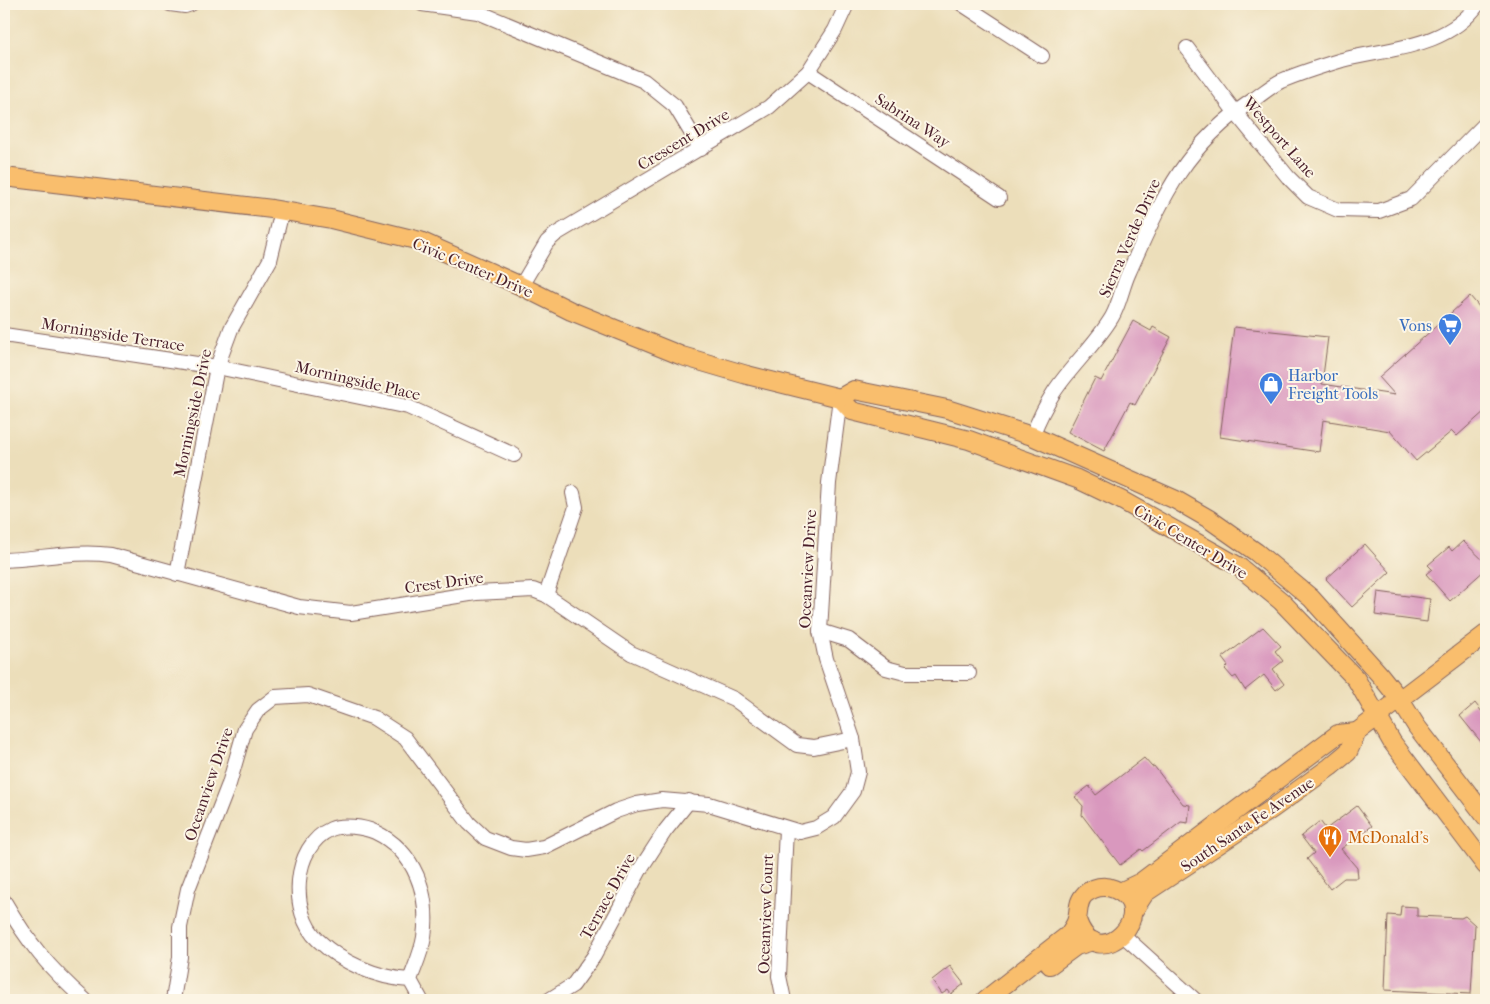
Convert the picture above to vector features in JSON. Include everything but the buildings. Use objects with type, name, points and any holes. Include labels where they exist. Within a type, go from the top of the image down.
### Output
[{"type":"main road","name":"Civic Center Drive","points":[[4,177],[282,211],[331,219],[420,241],[521,286],[571,311],[682,356],[747,376],[840,398],[852,411],[969,440],[1077,479],[1112,496],[1238,566],[1281,601],[1356,679],[1392,742],[1486,866]]},
{"type":"main road","name":"Civic Center Drive","points":[[840,398],[854,390],[947,409],[1032,436],[1176,500],[1209,519],[1256,552],[1311,598],[1400,700],[1417,728],[1486,817]]},
{"type":"main road","points":[[969,440],[987,438],[1012,446],[1020,446],[1032,436]]},
{"type":"main road","name":"South Santa Fe Avenue","points":[[1123,935],[1130,924],[1132,914],[1145,893],[1272,809],[1348,752],[1357,732],[1486,634]]},
{"type":"main road","name":"South Santa Fe Avenue","points":[[1120,892],[1141,882],[1338,734],[1357,732]]},
{"type":"main road","points":[[985,1000],[1068,935],[1077,920],[1078,905],[1090,891],[1102,886],[1120,892],[1128,902],[1132,914]]},
{"type":"main road","points":[[1077,920],[1083,933],[1093,941]]},
{"type":"main road","points":[[1004,1000],[1076,946],[1093,941],[1107,943],[1123,935]]},
{"type":"street","points":[[170,4],[185,6],[191,4]]},
{"type":"street","points":[[422,4],[478,12],[644,81],[675,106],[701,149]]},
{"type":"street","name":"Crescent Drive","points":[[521,286],[547,242],[556,234],[769,107],[808,72],[848,4]]},
{"type":"street","points":[[962,4],[1042,56]]},
{"type":"street","name":"Sierra Verde Drive","points":[[1032,436],[1054,392],[1108,324],[1119,305],[1127,276],[1174,178],[1207,139],[1235,112],[1280,82],[1342,60],[1417,44],[1438,36],[1458,24],[1478,4]]},
{"type":"street","name":"Westport Lane","points":[[1187,48],[1235,112],[1288,177],[1308,196],[1338,210],[1378,212],[1411,199],[1486,123]]},
{"type":"street","name":"Sabrina Way","points":[[808,72],[999,198]]},
{"type":"street","name":"Morningside Drive","points":[[176,574],[217,367],[231,329],[270,260],[282,211]]},
{"type":"street","name":"Morningside Terrace","points":[[4,335],[217,367]]},
{"type":"street","name":"Morningside Place","points":[[217,367],[408,407],[514,455]]},
{"type":"street","name":"Oceanview Drive","points":[[173,1000],[180,957],[180,927],[188,889],[229,784],[245,729],[258,710],[275,697],[308,694],[374,718],[405,738],[474,828],[485,838],[511,848],[526,850],[544,847],[616,811],[637,804],[662,800],[689,801],[740,812],[800,832],[816,828],[834,817],[853,791],[858,772],[853,739],[826,659],[820,632],[829,483],[840,398]]},
{"type":"street","points":[[546,595],[576,507],[573,493]]},
{"type":"street","name":"Crest Drive","points":[[4,560],[36,559],[89,552],[111,555],[300,607],[351,613],[476,593],[534,590],[546,595],[631,653],[734,699],[796,745],[814,747],[853,739]]},
{"type":"street","points":[[820,632],[849,640],[886,668],[905,673],[970,674]]},
{"type":"street","name":"Terrace Drive","points":[[549,1000],[573,985],[594,956],[641,868],[665,831],[689,801]]},
{"type":"street","points":[[410,980],[379,975],[335,954],[316,939],[306,924],[299,893],[298,879],[301,860],[316,839],[332,828],[367,828],[381,835],[411,861],[422,885],[426,908],[424,938],[410,980],[421,1000]]},
{"type":"street","name":"Oceanview Court","points":[[784,1000],[779,976],[786,828]]},
{"type":"street","points":[[4,901],[26,938],[52,971],[85,1000]]},
{"type":"street","points":[[1123,935],[1189,998]]},
{"type":"place","name":"Vons","points":[[1450,346]]},
{"type":"place","name":"Harbor Freight Tools","points":[[1271,405]]},
{"type":"place","name":"McDonald's","points":[[1330,858]]}]
